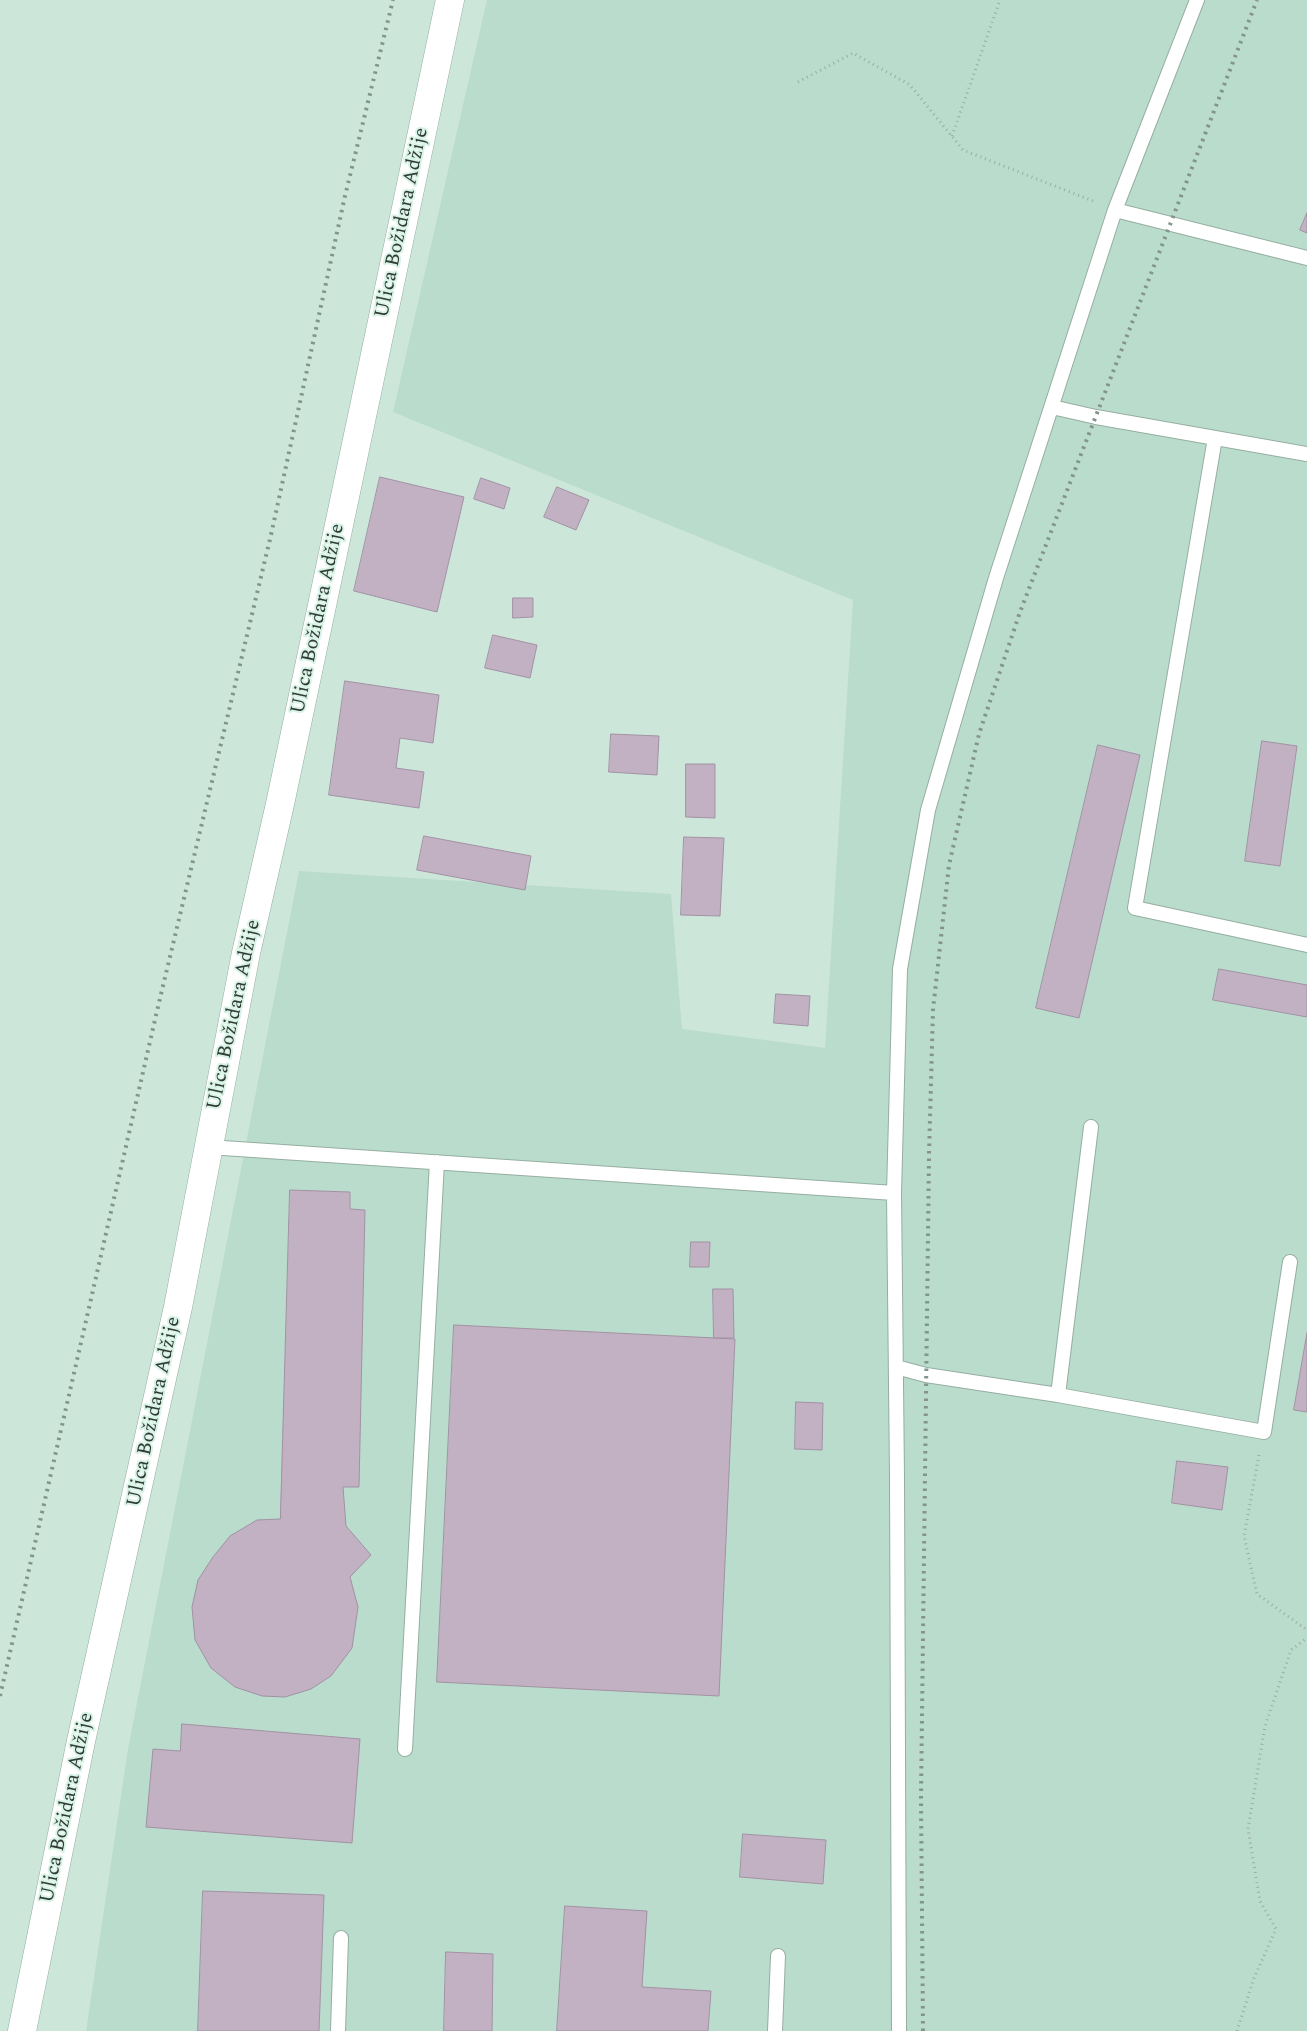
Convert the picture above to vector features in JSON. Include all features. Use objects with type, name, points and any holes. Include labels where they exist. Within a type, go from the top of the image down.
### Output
[{"type":"main road","name":"Ulica Božidara Adžije","points":[[22,2031],[81,1741],[178,1307],[246,954],[280,804],[450,0]]},
{"type":"lane","points":[[899,2031],[894,1193],[900,969],[928,810],[996,578],[1115,210],[1197,0]]},
{"type":"lane","points":[[1115,210],[1307,258]]},
{"type":"lane","points":[[1052,406],[1096,417],[1307,454]]},
{"type":"lane","points":[[1215,438],[1135,908],[1307,945]]},
{"type":"lane","points":[[1058,1395],[1091,1127]]},
{"type":"lane","points":[[208,1147],[894,1193]]},
{"type":"lane","points":[[405,1750],[437,1162]]},
{"type":"lane","points":[[896,1367],[926,1375],[1058,1395],[1264,1432],[1290,1262]]},
{"type":"lane","points":[[338,2031],[341,1938]]},
{"type":"lane","points":[[774,2031],[778,1956]]},
{"type":"path","points":[[952,137],[1000,0]]},
{"type":"path","points":[[798,82],[854,53],[910,85],[963,150],[1115,210]]},
{"type":"path","points":[[1264,1432],[1244,1536],[1257,1594],[1307,1630]]},
{"type":"path","points":[[1237,2031],[1254,1978],[1276,1929],[1260,1900],[1248,1829],[1265,1726],[1291,1650],[1307,1638]]},
{"type":"shaded area","points":[[487,0],[1307,0],[1307,2031],[86,2031],[128,1749],[299,871],[671,894],[682,1029],[825,1048],[853,600],[393,412]]},
{"type":"building","points":[[1307,213],[1307,233],[1300,230]]},
{"type":"building","points":[[380,477],[464,497],[437,612],[354,591]]},
{"type":"building","points":[[481,478],[510,488],[504,509],[474,499]]},
{"type":"building","points":[[557,487],[589,500],[576,530],[544,517]]},
{"type":"building","points":[[513,598],[533,598],[533,617],[513,618]]},
{"type":"building","points":[[493,635],[537,645],[530,678],[485,668]]},
{"type":"building","points":[[345,681],[439,695],[433,743],[400,738],[396,768],[424,772],[419,808],[329,795]]},
{"type":"building","points":[[611,734],[659,736],[657,775],[609,772]]},
{"type":"building","points":[[1262,741],[1297,746],[1280,866],[1245,861]]},
{"type":"building","points":[[1098,745],[1140,755],[1079,1018],[1036,1008]]},
{"type":"building","points":[[686,764],[715,764],[715,818],[686,817]]},
{"type":"building","points":[[424,836],[531,856],[525,890],[417,870]]},
{"type":"building","points":[[684,837],[724,838],[720,916],[681,915]]},
{"type":"building","points":[[1219,969],[1307,985],[1307,1017],[1213,1000]]},
{"type":"building","points":[[776,994],[810,996],[808,1026],[774,1023]]},
{"type":"building","points":[[290,1190],[350,1192],[350,1209],[365,1210],[359,1487],[343,1487],[346,1526],[371,1555],[350,1577],[358,1607],[352,1648],[331,1676],[311,1689],[285,1697],[262,1696],[235,1687],[211,1668],[195,1640],[192,1607],[198,1580],[230,1536],[257,1520],[280,1519]]},
{"type":"building","points":[[691,1242],[710,1242],[709,1267],[690,1267]]},
{"type":"building","points":[[713,1289],[733,1289],[734,1338],[714,1338]]},
{"type":"building","points":[[454,1325],[735,1339],[719,1696],[437,1682]]},
{"type":"building","points":[[1307,1333],[1307,1412],[1294,1410]]},
{"type":"building","points":[[796,1402],[823,1403],[822,1450],[795,1449]]},
{"type":"building","points":[[1177,1461],[1228,1467],[1222,1510],[1172,1503]]},
{"type":"building","points":[[182,1724],[360,1739],[352,1843],[146,1827],[153,1749],[180,1751]]},
{"type":"building","points":[[743,1834],[826,1840],[823,1884],[740,1877]]},
{"type":"building","points":[[203,1891],[324,1895],[319,2031],[198,2031]]},
{"type":"building","points":[[565,1906],[647,1911],[642,1987],[711,1991],[708,2031],[557,2031]]},
{"type":"building","points":[[446,1952],[493,1954],[492,2031],[444,2031]]},
{"type":"railway","points":[[0,1696],[157,1011],[271,535],[345,196],[393,0]]},
{"type":"railway","points":[[923,2031],[921,1797],[929,1155],[933,1010],[949,865],[979,734],[1020,612],[1257,0]]}]
